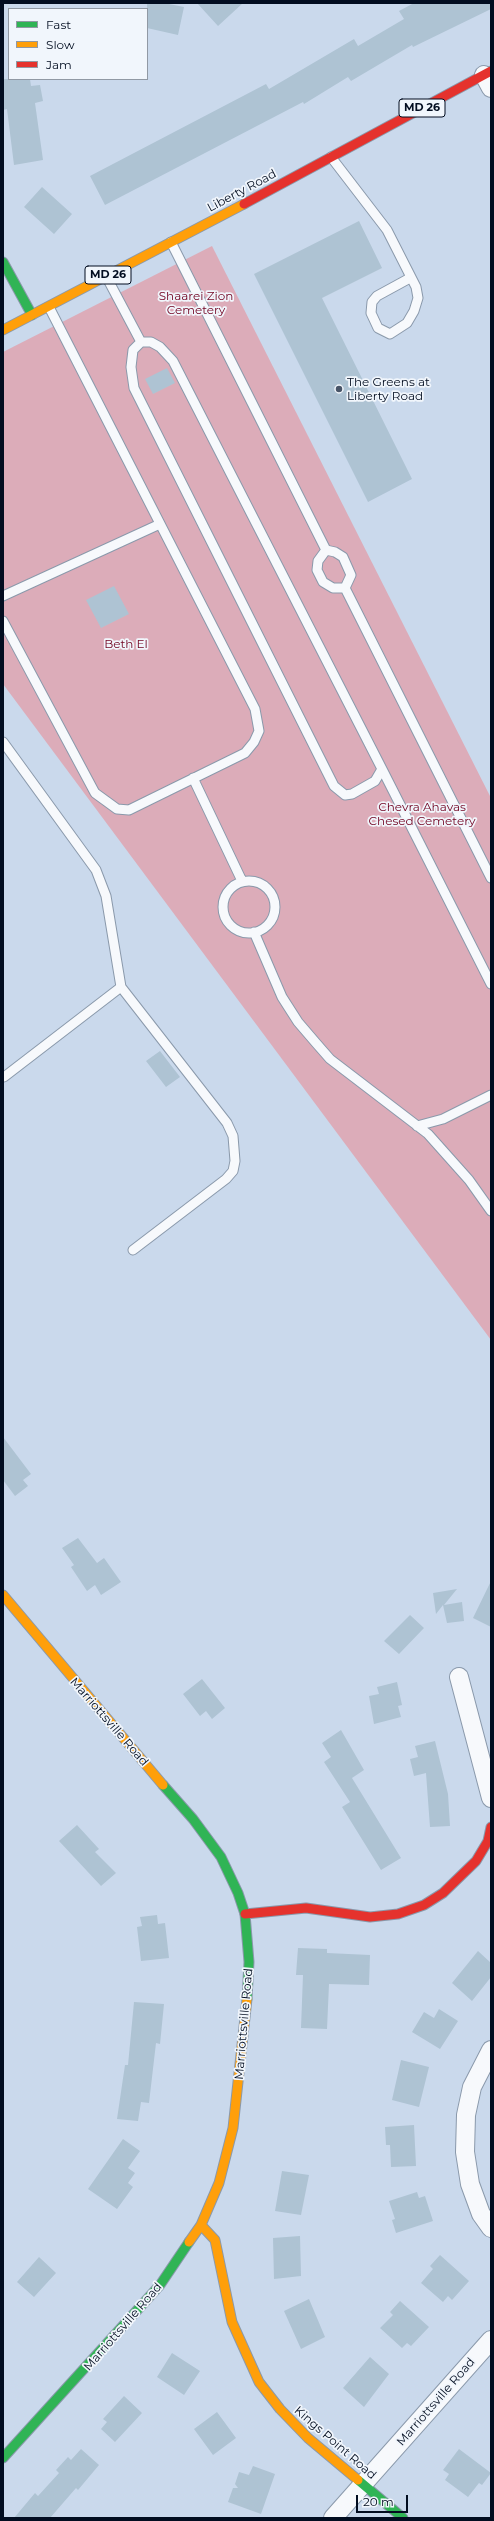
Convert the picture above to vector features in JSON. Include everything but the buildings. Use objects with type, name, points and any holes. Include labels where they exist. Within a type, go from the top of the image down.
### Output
[{"type":"main road","name":"Liberty Road","points":[[3,330],[331,157],[489,78]]},
{"type":"main road","points":[[3,262],[32,315]]},
{"type":"main road","name":"Marriottsville Road","points":[[3,1595],[210,1841],[230,1874],[245,1914],[248,1937],[248,1994],[236,2103],[219,2183],[201,2225],[160,2285],[113,2339],[3,2458]]},
{"type":"main road","points":[[245,1914],[306,1908],[370,1917],[398,1914],[424,1905],[442,1893],[476,1861],[488,1841],[491,1827]]},
{"type":"main road","name":"Kings Point Road","points":[[201,2225],[215,2240],[232,2322],[259,2382],[280,2409],[308,2438],[403,2518]]},
{"type":"street","points":[[459,1677],[491,1798]]},
{"type":"street","points":[[491,2050],[472,2087],[466,2115],[465,2152],[470,2184],[481,2214],[491,2228]]},
{"type":"street","name":"Marriottsville Road","points":[[333,2518],[491,2340]]},
{"type":"lane","points":[[331,157],[386,230],[416,287],[418,298],[407,323],[390,334],[378,328],[371,313],[372,302],[377,296],[410,278]]},
{"type":"lane","points":[[172,242],[326,550]]},
{"type":"lane","points":[[106,276],[141,342]]},
{"type":"lane","points":[[3,621],[95,793],[117,809],[129,810],[245,753],[254,742],[259,731],[254,709],[49,306]]},
{"type":"lane","points":[[382,769],[375,781],[352,794],[345,795],[334,786],[134,388],[131,366],[133,350],[141,342],[151,342],[160,347],[173,361],[382,769],[491,984]]},
{"type":"lane","points":[[3,596],[160,524]]},
{"type":"lane","points":[[326,550],[318,561],[317,570],[323,582],[333,588],[345,588]]},
{"type":"lane","points":[[326,550],[335,552],[343,557],[351,575],[345,588]]},
{"type":"lane","points":[[345,588],[491,878]]},
{"type":"lane","points":[[3,742],[96,870],[106,896],[122,987],[226,1123],[233,1136],[236,1150],[233,1171],[226,1180],[133,1250]]},
{"type":"lane","points":[[193,778],[242,882]]},
{"type":"lane","points":[[254,881],[262,884],[274,898],[273,917],[268,924],[254,932],[236,930],[228,923],[224,915],[224,897],[229,890],[242,882],[254,881]]},
{"type":"lane","points":[[254,932],[282,997],[311,1038],[330,1059],[428,1134],[468,1180],[491,1211]]},
{"type":"lane","points":[[4,1077],[122,987]]},
{"type":"lane","points":[[417,1126],[443,1120],[491,1096]]},
{"type":"green space","name":"Beth El","points":[[212,246],[491,798],[491,1340],[3,684],[3,352]]},
{"type":"traffic: fast","points":[[3,262],[32,315]]},
{"type":"traffic: fast","points":[[163,1785],[193,1819],[221,1857],[238,1893],[245,1914],[249,1962],[247,1999]]},
{"type":"traffic: fast","points":[[3,2458],[160,2285],[189,2242]]},
{"type":"traffic: fast","points":[[358,2480],[403,2518]]},
{"type":"traffic: slow","points":[[3,330],[244,204]]},
{"type":"traffic: slow","points":[[3,1595],[163,1785]]},
{"type":"traffic: slow","points":[[189,2242],[201,2225],[219,2183],[233,2128],[247,1999]]},
{"type":"traffic: slow","points":[[201,2225],[215,2240],[232,2322],[259,2382],[280,2409],[308,2438],[358,2480]]},
{"type":"traffic: jam","points":[[244,204],[491,71]]},
{"type":"traffic: jam","points":[[245,1914],[306,1908],[370,1917],[398,1914],[424,1905],[443,1893],[476,1861],[488,1841],[491,1827]]},
{"type":"place","name":"The Greens at Liberty Road","points":[[339,389]]},
{"type":"park label","name":"Shaarei Zion Cemetery","points":[[196,303]]},
{"type":"park label","name":"Chevra Ahavas Chesed Cemetery","points":[[422,814]]}]
